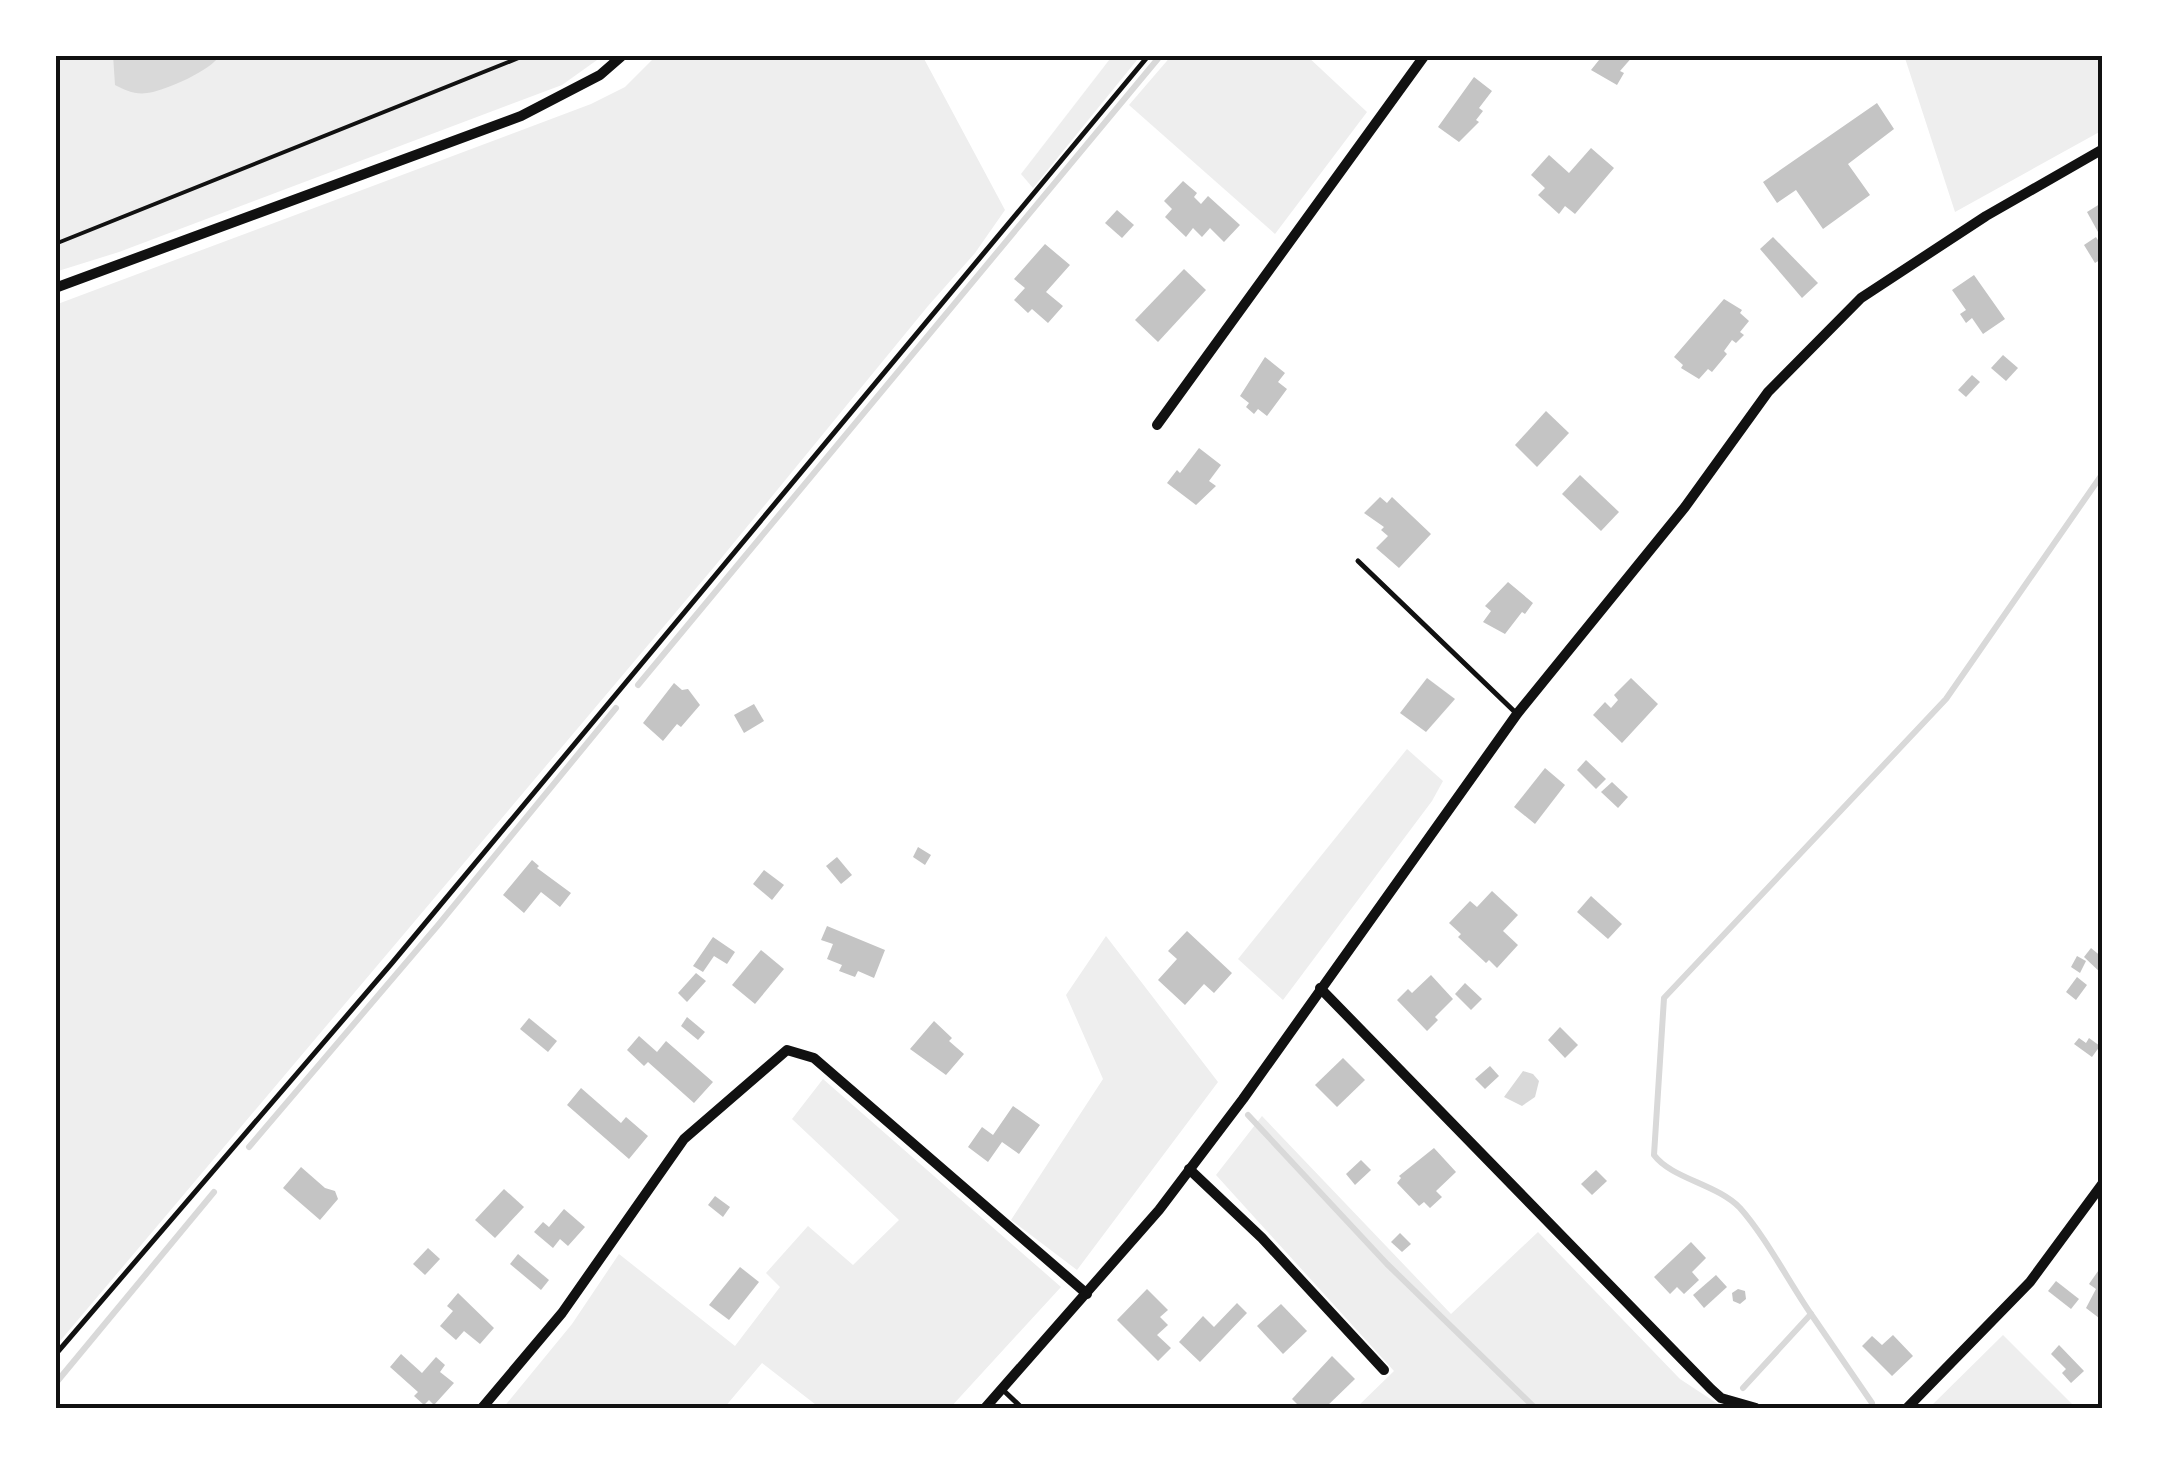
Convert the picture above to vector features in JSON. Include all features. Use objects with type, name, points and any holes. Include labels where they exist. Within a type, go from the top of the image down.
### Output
[{"type":"street","points":[[55,288],[520,116],[600,75],[623,55]]},
{"type":"street","points":[[1156,425],[1426,55]]},
{"type":"street","points":[[985,1408],[1159,1210],[1243,1099],[1517,714],[1685,507],[1768,392],[1861,298],[1939,246],[2103,149]]},
{"type":"street","points":[[1320,988],[1710,1389],[1721,1398],[1756,1408]]},
{"type":"street","points":[[482,1408],[562,1313],[684,1138],[787,1050],[814,1058],[1087,1294]]},
{"type":"street","points":[[1189,1168],[1262,1238],[1384,1370]]},
{"type":"street","points":[[1907,1408],[2030,1282],[2103,1183]]},
{"type":"lane","points":[[55,1355],[418,932],[1149,55]]},
{"type":"lane","points":[[1358,561],[1517,714]]},
{"type":"lane","points":[[1002,1389],[1022,1408]]},
{"type":"path","points":[[55,244],[526,55]]},
{"type":"shaded area","points":[[55,55],[604,55],[562,85],[119,252],[55,272]]},
{"type":"shaded area","points":[[113,55],[220,55],[187,79],[143,93],[115,85]]},
{"type":"shaded area","points":[[657,55],[922,55],[1005,210],[975,253],[714,567],[55,1347],[55,305],[591,104],[625,87]]},
{"type":"shaded area","points":[[1113,55],[1141,55],[1033,188],[1021,174]]},
{"type":"shaded area","points":[[1172,55],[1306,55],[1367,112],[1275,234],[1129,105]]},
{"type":"shaded area","points":[[1904,55],[2100,55],[2103,130],[1955,212]]},
{"type":"shaded area","points":[[1407,749],[1443,781],[1283,1000],[1238,959]]},
{"type":"shaded area","points":[[1106,936],[1218,1082],[1077,1270],[1011,1220],[1103,1079],[1066,995]]},
{"type":"shaded area","points":[[1523,1071],[1539,1081],[1535,1097],[1522,1106],[1504,1097]]},
{"type":"shaded area","points":[[823,1079],[1061,1287],[950,1408],[820,1408],[762,1363],[724,1408],[503,1408],[572,1324],[619,1254],[735,1346],[780,1287],[766,1273],[808,1226],[853,1265],[899,1220],[792,1119]]},
{"type":"shaded area","points":[[1262,1116],[1451,1314],[1538,1232],[1680,1379],[1724,1408],[1356,1408],[1394,1371],[1216,1175]]},
{"type":"shaded area","points":[[2003,1335],[2076,1408],[1929,1408]]},
{"type":"building","points":[[1603,55],[1634,55],[1620,71],[1624,73],[1617,85],[1591,70]]},
{"type":"building","points":[[1474,77],[1492,91],[1479,108],[1483,111],[1476,120],[1479,122],[1459,142],[1438,127]]},
{"type":"building","points":[[1877,103],[1894,129],[1848,164],[1870,195],[1823,229],[1796,190],[1777,203],[1763,182]]},
{"type":"building","points":[[1591,148],[1614,168],[1575,214],[1565,206],[1559,214],[1538,195],[1545,188],[1531,175],[1549,155],[1569,173]]},
{"type":"building","points":[[1183,181],[1197,193],[1194,197],[1201,204],[1208,196],[1240,225],[1224,242],[1210,228],[1202,237],[1193,228],[1186,237],[1165,217],[1172,209],[1164,201]]},
{"type":"building","points":[[2103,202],[2103,241],[2087,212]]},
{"type":"building","points":[[1117,210],[1134,225],[1122,238],[1105,223]]},
{"type":"building","points":[[1773,237],[1818,283],[1802,298],[1760,249]]},
{"type":"building","points":[[2096,237],[2103,248],[2103,258],[2095,263],[2084,245]]},
{"type":"building","points":[[1045,244],[1070,265],[1046,292],[1063,306],[1048,323],[1014,300],[1025,288],[1014,279]]},
{"type":"building","points":[[1184,269],[1206,290],[1158,342],[1135,320]]},
{"type":"building","points":[[1974,275],[2005,319],[1983,334],[1972,318],[1966,323],[1960,314],[1966,310],[1952,290]]},
{"type":"building","points":[[1724,299],[1742,310],[1740,313],[1749,321],[1740,332],[1744,335],[1736,343],[1732,340],[1724,351],[1727,354],[1712,372],[1708,369],[1699,379],[1681,368],[1683,365],[1674,357]]},
{"type":"building","points":[[2003,355],[2018,368],[2006,381],[1991,368]]},
{"type":"building","points":[[1265,357],[1285,373],[1278,382],[1287,389],[1267,416],[1258,409],[1254,414],[1240,396]]},
{"type":"building","points":[[1972,375],[1980,382],[1966,397],[1958,390]]},
{"type":"building","points":[[1546,411],[1569,433],[1537,467],[1515,445]]},
{"type":"building","points":[[1199,448],[1221,465],[1209,481],[1216,486],[1196,505],[1167,483]]},
{"type":"building","points":[[1580,475],[1619,512],[1601,531],[1562,494]]},
{"type":"building","points":[[1380,497],[1387,503],[1392,497],[1431,534],[1399,568],[1376,548],[1388,536],[1381,530],[1384,527],[1364,513]]},
{"type":"building","points":[[1508,582],[1533,603],[1505,634],[1483,622],[1491,611],[1485,606]]},
{"type":"building","points":[[1427,678],[1455,699],[1426,732],[1400,713]]},
{"type":"building","points":[[1631,678],[1658,704],[1622,743],[1593,715],[1605,702],[1611,708],[1618,700],[1614,695]]},
{"type":"building","points":[[674,683],[682,690],[688,689],[700,705],[663,741],[643,723]]},
{"type":"building","points":[[754,704],[764,721],[744,733],[734,715]]},
{"type":"building","points":[[1586,760],[1606,779],[1596,789],[1577,770]]},
{"type":"building","points":[[1545,768],[1565,785],[1535,824],[1514,807]]},
{"type":"building","points":[[1612,782],[1628,797],[1618,808],[1601,792]]},
{"type":"building","points":[[918,847],[931,855],[925,865],[913,857]]},
{"type":"building","points":[[837,857],[852,875],[841,884],[826,866]]},
{"type":"building","points":[[532,860],[571,893],[560,907],[541,892],[524,913],[503,895]]},
{"type":"building","points":[[764,870],[784,885],[772,900],[753,884]]},
{"type":"building","points":[[1492,891],[1518,915],[1503,931],[1518,945],[1497,968],[1458,937],[1461,934],[1449,923],[1470,901],[1477,907]]},
{"type":"building","points":[[1591,896],[1622,924],[1608,939],[1577,912]]},
{"type":"building","points":[[827,926],[885,950],[874,978],[858,971],[855,977],[839,971],[842,965],[827,959],[833,944],[821,940]]},
{"type":"building","points":[[1187,931],[1232,973],[1214,993],[1204,984],[1185,1005],[1158,980],[1177,959],[1168,951]]},
{"type":"building","points":[[713,937],[735,952],[727,964],[714,956],[703,972],[693,966]]},
{"type":"building","points":[[2091,948],[2103,958],[2103,975],[2084,957]]},
{"type":"building","points":[[761,950],[784,969],[755,1004],[732,985]]},
{"type":"building","points":[[2077,956],[2086,961],[2080,973],[2071,967]]},
{"type":"building","points":[[696,973],[706,981],[687,1002],[678,993]]},
{"type":"building","points":[[1431,975],[1453,999],[1427,1031],[1397,1000],[1408,989],[1412,993]]},
{"type":"building","points":[[2077,977],[2087,985],[2076,1000],[2066,992]]},
{"type":"building","points":[[1465,983],[1482,999],[1471,1010],[1455,994]]},
{"type":"building","points":[[687,1017],[705,1032],[698,1040],[681,1026]]},
{"type":"building","points":[[529,1018],[557,1041],[548,1052],[520,1029]]},
{"type":"building","points":[[934,1021],[964,1054],[946,1075],[910,1049]]},
{"type":"building","points":[[1560,1027],[1578,1045],[1565,1058],[1548,1040]]},
{"type":"building","points":[[639,1036],[657,1052],[666,1041],[713,1082],[694,1103],[648,1062],[644,1066],[627,1050]]},
{"type":"building","points":[[2079,1038],[2086,1043],[2089,1038],[2100,1046],[2092,1057],[2074,1044]]},
{"type":"building","points":[[1343,1058],[1365,1080],[1337,1107],[1315,1085]]},
{"type":"building","points":[[1490,1066],[1499,1076],[1485,1089],[1475,1079]]},
{"type":"building","points":[[581,1088],[621,1123],[626,1117],[648,1136],[629,1159],[567,1105]]},
{"type":"building","points":[[1013,1106],[1040,1125],[1019,1154],[1002,1142],[988,1162],[968,1147],[982,1127],[993,1135]]},
{"type":"building","points":[[1434,1148],[1456,1172],[1436,1191],[1442,1197],[1430,1208],[1424,1202],[1419,1206],[1397,1183],[1399,1176]]},
{"type":"building","points":[[1361,1160],[1371,1170],[1355,1185],[1346,1174]]},
{"type":"building","points":[[301,1167],[325,1188],[335,1191],[338,1199],[320,1220],[283,1188]]},
{"type":"building","points":[[1596,1170],[1607,1181],[1592,1195],[1581,1184]]},
{"type":"building","points":[[504,1189],[524,1207],[495,1238],[475,1220]]},
{"type":"building","points":[[715,1196],[730,1207],[723,1217],[708,1205]]},
{"type":"building","points":[[564,1209],[585,1227],[568,1246],[560,1239],[553,1248],[534,1232],[543,1222],[549,1227]]},
{"type":"building","points":[[1400,1233],[1411,1244],[1402,1252],[1391,1242]]},
{"type":"building","points":[[1691,1242],[1706,1258],[1692,1272],[1699,1280],[1684,1294],[1677,1287],[1670,1294],[1654,1277]]},
{"type":"building","points":[[428,1248],[440,1259],[425,1275],[413,1264]]},
{"type":"building","points":[[518,1254],[549,1280],[541,1290],[510,1264]]},
{"type":"building","points":[[2103,1264],[2103,1314],[2099,1318],[2086,1308],[2096,1289],[2089,1284]]},
{"type":"building","points":[[740,1267],[759,1282],[729,1320],[709,1305]]},
{"type":"building","points":[[1716,1275],[1727,1287],[1704,1308],[1693,1295]]},
{"type":"building","points":[[2056,1281],[2079,1299],[2071,1309],[2048,1291]]},
{"type":"building","points":[[1147,1289],[1168,1310],[1160,1317],[1168,1325],[1157,1335],[1171,1348],[1158,1361],[1117,1320]]},
{"type":"building","points":[[1738,1289],[1745,1291],[1746,1299],[1740,1304],[1733,1301],[1732,1293]]},
{"type":"building","points":[[458,1293],[494,1328],[480,1344],[464,1331],[456,1340],[440,1326],[453,1311],[447,1306]]},
{"type":"building","points":[[1237,1303],[1247,1313],[1200,1362],[1179,1342],[1203,1316],[1214,1327]]},
{"type":"building","points":[[1281,1304],[1307,1331],[1283,1354],[1257,1326]]},
{"type":"building","points":[[1893,1335],[1913,1356],[1892,1376],[1862,1346],[1872,1336],[1882,1345]]},
{"type":"building","points":[[2059,1345],[2084,1371],[2071,1383],[2062,1373],[2066,1369],[2051,1354]]},
{"type":"building","points":[[401,1354],[422,1373],[436,1357],[445,1365],[440,1372],[454,1383],[434,1405],[429,1400],[424,1405],[414,1396],[418,1392],[390,1367]]},
{"type":"building","points":[[1332,1356],[1355,1379],[1325,1408],[1301,1408],[1292,1399]]},
{"type":"waterway","points":[[638,685],[1161,55]]},
{"type":"waterway","points":[[1743,1388],[1811,1314],[1740,1208],[1672,1170],[1654,1155],[1664,998],[1946,699],[2103,473]]},
{"type":"waterway","points":[[249,1147],[616,708]]},
{"type":"waterway","points":[[1248,1115],[1387,1264],[1535,1408]]},
{"type":"waterway","points":[[55,1384],[214,1192]]},
{"type":"waterway","points":[[1811,1314],[1872,1403]]}]
